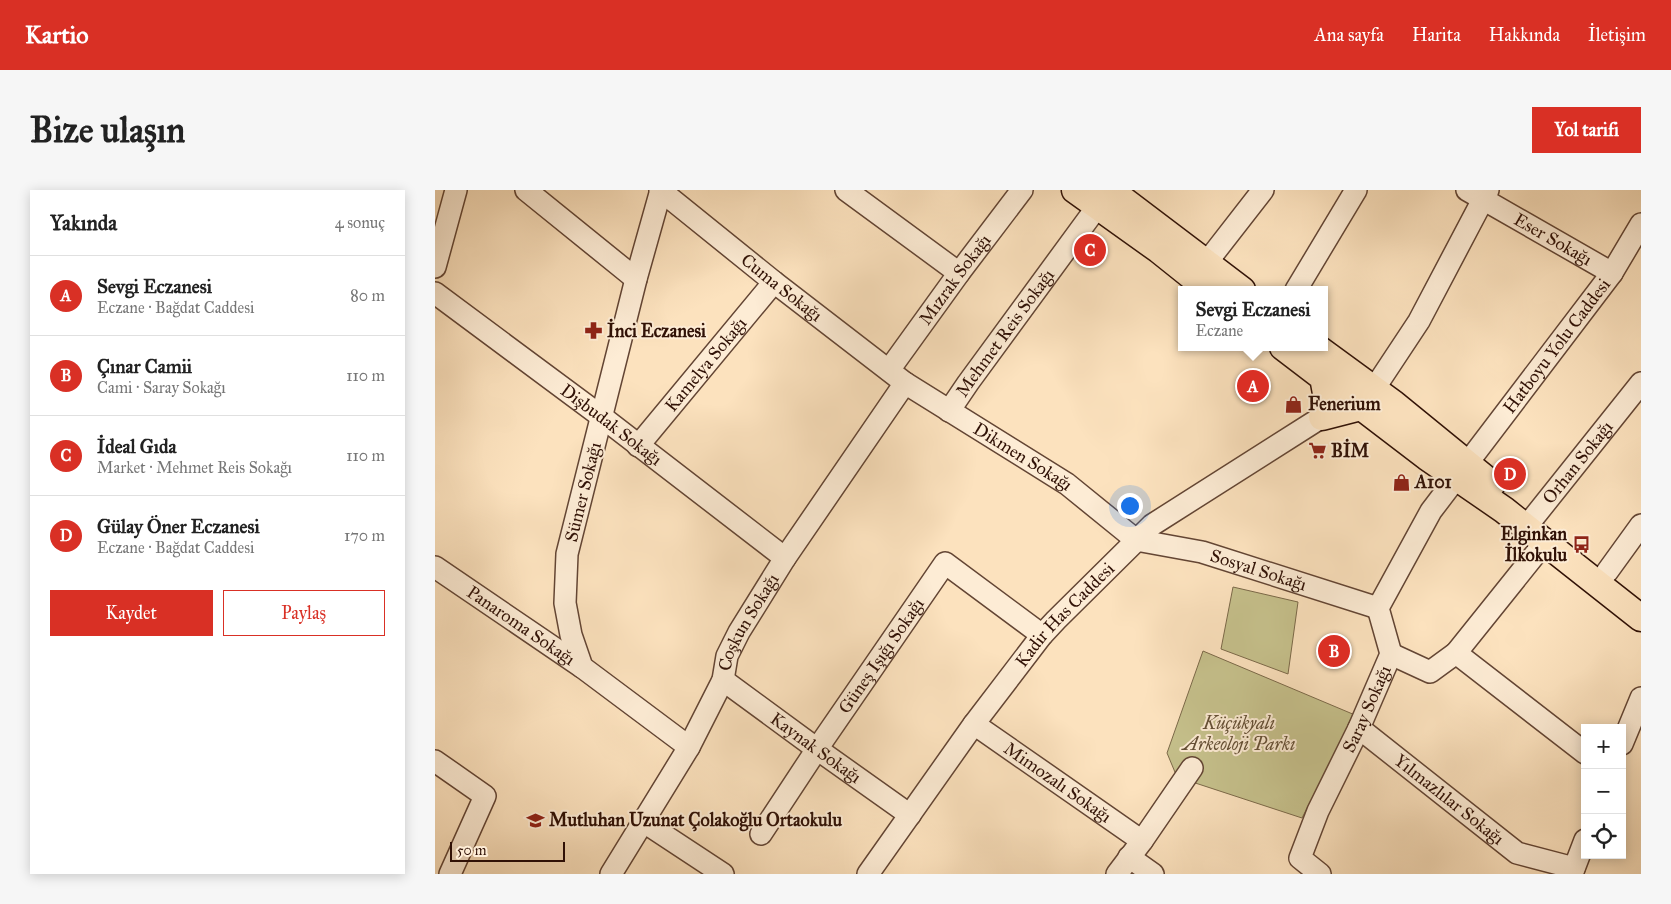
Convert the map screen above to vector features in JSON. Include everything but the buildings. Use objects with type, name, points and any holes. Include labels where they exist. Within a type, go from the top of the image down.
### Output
[{"type":"main road","points":[[1075,190],[1119,198],[1207,262],[1236,286]]},
{"type":"main road","points":[[1119,198],[1159,250],[1204,286]]},
{"type":"main road","points":[[1288,351],[1323,377],[1367,398]]},
{"type":"main road","points":[[1320,351],[1367,398],[1462,471],[1534,517],[1641,599]]},
{"type":"main road","points":[[1322,417],[1327,399],[1323,377]]},
{"type":"main road","points":[[1322,417],[1367,398]]},
{"type":"main road","points":[[1462,471],[1504,510],[1641,618]]},
{"type":"street","points":[[435,267],[442,208],[456,190]]},
{"type":"street","points":[[526,190],[637,279]]},
{"type":"street","name":"Sümer Sokağı","points":[[582,667],[571,635],[565,603],[567,554],[661,190]]},
{"type":"street","name":"Cuma Sokağı","points":[[661,190],[774,282],[897,376]]},
{"type":"street","points":[[846,190],[959,273]]},
{"type":"street","name":"Mızrak Sokağı","points":[[897,376],[959,273],[1023,190]]},
{"type":"street","points":[[1207,262],[1263,190]]},
{"type":"street","points":[[1299,286],[1356,190]]},
{"type":"street","points":[[1367,398],[1419,322],[1479,193]]},
{"type":"street","name":"Eser Sokağı","points":[[1479,193],[1612,273]]},
{"type":"street","name":"Mehmet Reis Sokağı","points":[[949,411],[968,383],[1119,198]]},
{"type":"street","name":"Hatboyu Yolu Caddesi","points":[[1462,471],[1612,273],[1640,227]]},
{"type":"street","name":"Kamelya Sokağı","points":[[638,446],[774,282]]},
{"type":"street","name":"Dişbudak Sokağı","points":[[435,293],[602,417],[785,558]]},
{"type":"street","name":"Dikmen Sokağı","points":[[897,376],[949,411],[1067,484],[1136,540]]},
{"type":"street","name":"Coşkun Sokağı","points":[[611,874],[689,747],[723,680],[727,656],[739,632],[897,376]]},
{"type":"street","name":"Orhan Sokağı","points":[[1534,517],[1641,383]]},
{"type":"street","name":"Kadir Has Caddesi","points":[[868,874],[975,724],[1042,635],[1136,540],[1152,524],[1322,417]]},
{"type":"street","points":[[1378,608],[1431,511],[1462,471]]},
{"type":"street","points":[[1607,572],[1641,525]]},
{"type":"street","name":"Sosyal Sokağı","points":[[1136,540],[1202,552],[1378,608]]},
{"type":"street","points":[[1391,654],[1430,672],[1456,653],[1545,542]]},
{"type":"street","name":"Güneş Işığı Sokağı","points":[[761,834],[945,563],[1042,635]]},
{"type":"street","name":"Panaroma Sokağı","points":[[435,567],[582,667]]},
{"type":"street","name":"Saray Sokağı","points":[[1319,874],[1300,858],[1318,811],[1359,728],[1391,654],[1378,608]]},
{"type":"street","points":[[1456,653],[1581,750]]},
{"type":"street","points":[[582,667],[689,747]]},
{"type":"street","name":"Kaynak Sokağı","points":[[723,680],[910,814]]},
{"type":"street","points":[[1626,734],[1641,698]]},
{"type":"street","name":"Mimozalı Sokağı","points":[[975,724],[1136,849],[1153,874]]},
{"type":"street","name":"Yılmazlılar Sokağı","points":[[1359,728],[1517,853],[1573,871]]},
{"type":"street","points":[[435,760],[485,796],[450,874]]},
{"type":"street","points":[[1117,874],[1192,768]]},
{"type":"street","points":[[644,822],[723,874]]},
{"type":"street","points":[[1573,871],[1581,850]]},
{"type":"green space","points":[[1233,587],[1298,602],[1288,674],[1221,649]]},
{"type":"green space","name":"Küçükyalı Arkeoloji Parkı","points":[[1203,651],[1355,715],[1302,818],[1177,777],[1167,753]]},
{"type":"place","name":"İdeal Gıda","points":[[1090,250]]},
{"type":"place","name":"İnci Eczanesi","points":[[593,331]]},
{"type":"place","name":"Sevgi Eczanesi","points":[[1253,386]]},
{"type":"place","name":"Fenerium","points":[[1294,404]]},
{"type":"place","name":"BİM","points":[[1317,451]]},
{"type":"place","name":"Gülay Öner Eczanesi","points":[[1510,474]]},
{"type":"place","name":"A101","points":[[1401,482]]},
{"type":"place","name":"Elginkan İlkokulu","points":[[1581,544]]},
{"type":"place","name":"Çınar Camii","points":[[1334,651]]},
{"type":"place","name":"Mutluhan Uzunat Çolakoğlu Ortaokulu","points":[[535,820]]}]
